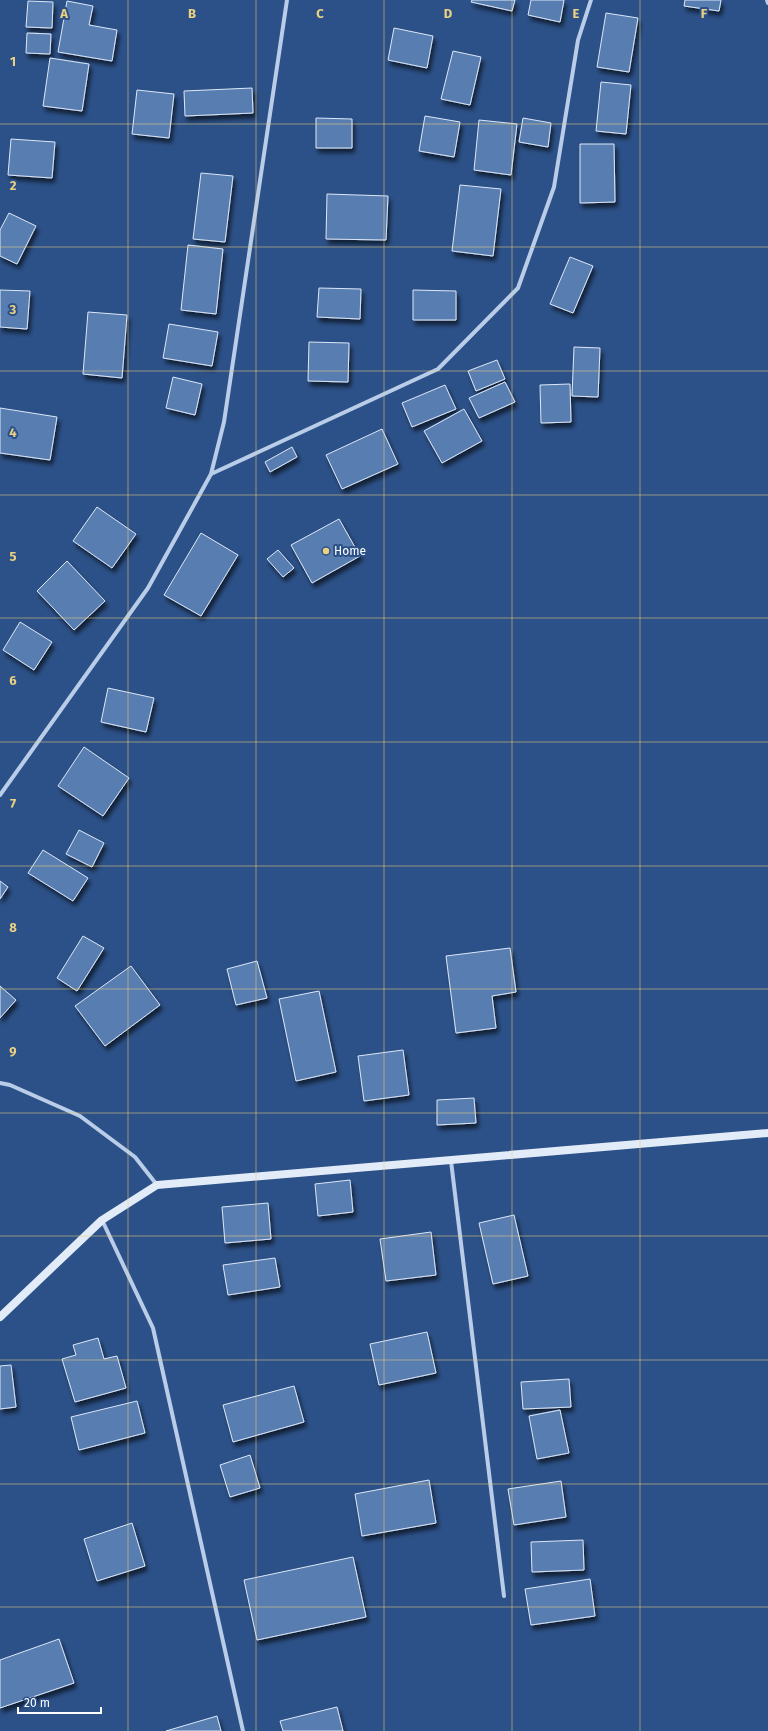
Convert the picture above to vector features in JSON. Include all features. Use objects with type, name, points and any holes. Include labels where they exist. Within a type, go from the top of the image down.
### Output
[{"type":"street","points":[[0,795],[148,588],[211,474],[224,422],[287,0]]},
{"type":"street","points":[[211,474],[438,369],[518,288],[554,187],[578,40],[591,0]]},
{"type":"street","points":[[0,1083],[10,1085],[80,1116],[135,1157],[158,1185]]},
{"type":"street","points":[[0,1317],[102,1220],[158,1185],[768,1133]]},
{"type":"street","points":[[451,1161],[504,1596]]},
{"type":"street","points":[[102,1220],[153,1328],[243,1731]]},
{"type":"building","points":[[472,0],[515,0],[512,11],[471,2]]},
{"type":"building","points":[[531,0],[564,0],[560,22],[528,15]]},
{"type":"building","points":[[685,0],[721,0],[719,11],[684,6]]},
{"type":"building","points":[[28,1],[53,2],[52,28],[26,27]]},
{"type":"building","points":[[67,1],[93,6],[89,25],[117,30],[112,61],[58,52]]},
{"type":"building","points":[[606,13],[638,18],[629,72],[597,67]]},
{"type":"building","points":[[394,28],[433,36],[427,68],[388,60]]},
{"type":"building","points":[[27,33],[51,34],[50,54],[26,53]]},
{"type":"building","points":[[453,51],[481,57],[470,105],[441,99]]},
{"type":"building","points":[[50,58],[89,64],[82,111],[43,106]]},
{"type":"building","points":[[601,82],[631,85],[626,134],[596,131]]},
{"type":"building","points":[[252,88],[253,113],[185,116],[184,91]]},
{"type":"building","points":[[137,90],[174,94],[169,138],[132,134]]},
{"type":"building","points":[[425,116],[460,122],[454,157],[419,151]]},
{"type":"building","points":[[316,118],[352,119],[352,148],[316,148]]},
{"type":"building","points":[[523,118],[551,123],[548,147],[519,142]]},
{"type":"building","points":[[479,120],[517,124],[511,175],[474,170]]},
{"type":"building","points":[[11,139],[55,142],[52,178],[8,175]]},
{"type":"building","points":[[580,144],[614,144],[615,202],[580,203]]},
{"type":"building","points":[[201,173],[233,176],[225,242],[193,239]]},
{"type":"building","points":[[460,185],[501,189],[493,256],[452,251]]},
{"type":"building","points":[[327,194],[388,196],[386,240],[326,239]]},
{"type":"building","points":[[9,213],[36,226],[17,264],[0,256],[0,230]]},
{"type":"building","points":[[188,245],[223,249],[216,314],[181,310]]},
{"type":"building","points":[[570,257],[593,266],[573,313],[550,304]]},
{"type":"building","points":[[319,288],[361,289],[360,319],[317,317]]},
{"type":"building","points":[[0,290],[30,291],[27,329],[0,327]]},
{"type":"building","points":[[413,290],[456,291],[456,320],[413,320]]},
{"type":"building","points":[[88,312],[127,315],[122,378],[83,374]]},
{"type":"building","points":[[169,324],[218,332],[212,366],[163,358]]},
{"type":"building","points":[[309,342],[349,343],[348,382],[308,381]]},
{"type":"building","points":[[574,347],[600,348],[598,397],[572,396]]},
{"type":"building","points":[[497,360],[505,379],[476,391],[468,371]]},
{"type":"building","points":[[173,377],[202,384],[195,415],[166,408]]},
{"type":"building","points":[[505,382],[515,402],[479,418],[469,398]]},
{"type":"building","points":[[570,384],[571,422],[541,423],[540,385]]},
{"type":"building","points":[[445,385],[456,409],[412,427],[402,403]]},
{"type":"building","points":[[0,408],[57,417],[50,460],[0,453]]},
{"type":"building","points":[[464,409],[482,441],[442,463],[424,431]]},
{"type":"building","points":[[382,429],[398,464],[342,489],[326,455]]},
{"type":"building","points":[[292,447],[297,457],[270,472],[265,462]]},
{"type":"building","points":[[97,507],[136,534],[112,568],[73,541]]},
{"type":"building","name":"Home","points":[[339,519],[360,556],[312,583],[291,545]]},
{"type":"building","points":[[201,533],[238,555],[201,616],[164,595]]},
{"type":"building","points":[[278,550],[294,568],[283,577],[267,559]]},
{"type":"building","points":[[67,561],[105,601],[74,630],[37,591]]},
{"type":"building","points":[[20,622],[52,642],[34,670],[3,650]]},
{"type":"building","points":[[108,688],[154,698],[146,732],[101,722]]},
{"type":"building","points":[[84,747],[129,778],[103,816],[58,786]]},
{"type":"building","points":[[79,830],[104,843],[92,867],[66,854]]},
{"type":"building","points":[[43,850],[88,878],[73,901],[28,873]]},
{"type":"building","points":[[0,881],[8,887],[0,899]]},
{"type":"building","points":[[83,936],[104,948],[77,991],[57,978]]},
{"type":"building","points":[[510,948],[516,992],[492,996],[496,1028],[456,1033],[446,956]]},
{"type":"building","points":[[257,961],[267,998],[236,1005],[227,969]]},
{"type":"building","points":[[131,966],[160,1005],[105,1046],[75,1006]]},
{"type":"building","points":[[0,986],[16,1000],[0,1018]]},
{"type":"building","points":[[319,991],[336,1072],[296,1081],[279,999]]},
{"type":"building","points":[[403,1050],[409,1095],[364,1101],[358,1056]]},
{"type":"building","points":[[474,1098],[476,1123],[437,1125],[437,1100]]},
{"type":"building","points":[[350,1180],[353,1212],[318,1216],[315,1184]]},
{"type":"building","points":[[268,1203],[271,1239],[225,1243],[222,1207]]},
{"type":"building","points":[[514,1215],[528,1276],[493,1284],[479,1223]]},
{"type":"building","points":[[431,1232],[436,1275],[386,1281],[380,1239]]},
{"type":"building","points":[[275,1258],[280,1287],[228,1295],[223,1265]]},
{"type":"building","points":[[427,1332],[436,1373],[379,1385],[370,1344]]},
{"type":"building","points":[[98,1338],[104,1359],[117,1356],[126,1388],[75,1402],[62,1359],[76,1355],[73,1345]]},
{"type":"building","points":[[11,1365],[16,1407],[0,1409],[0,1366]]},
{"type":"building","points":[[569,1379],[571,1407],[523,1409],[521,1382]]},
{"type":"building","points":[[294,1386],[304,1422],[233,1442],[223,1405]]},
{"type":"building","points":[[137,1401],[145,1433],[79,1450],[71,1417]]},
{"type":"building","points":[[560,1410],[569,1453],[537,1459],[529,1416]]},
{"type":"building","points":[[250,1455],[260,1488],[230,1497],[220,1465]]},
{"type":"building","points":[[429,1480],[436,1523],[362,1536],[355,1494]]},
{"type":"building","points":[[561,1481],[566,1517],[514,1525],[508,1489]]},
{"type":"building","points":[[132,1523],[145,1566],[97,1581],[84,1539]]},
{"type":"building","points":[[583,1540],[584,1570],[532,1572],[531,1542]]},
{"type":"building","points":[[353,1557],[366,1617],[257,1640],[244,1580]]},
{"type":"building","points":[[590,1579],[595,1616],[531,1625],[525,1589]]},
{"type":"building","points":[[59,1639],[74,1683],[0,1708],[0,1660]]},
{"type":"building","points":[[337,1707],[343,1731],[283,1731],[280,1721]]},
{"type":"building","points":[[217,1716],[221,1731],[166,1731]]},
{"type":"place","name":"Home","points":[[326,551]]}]
